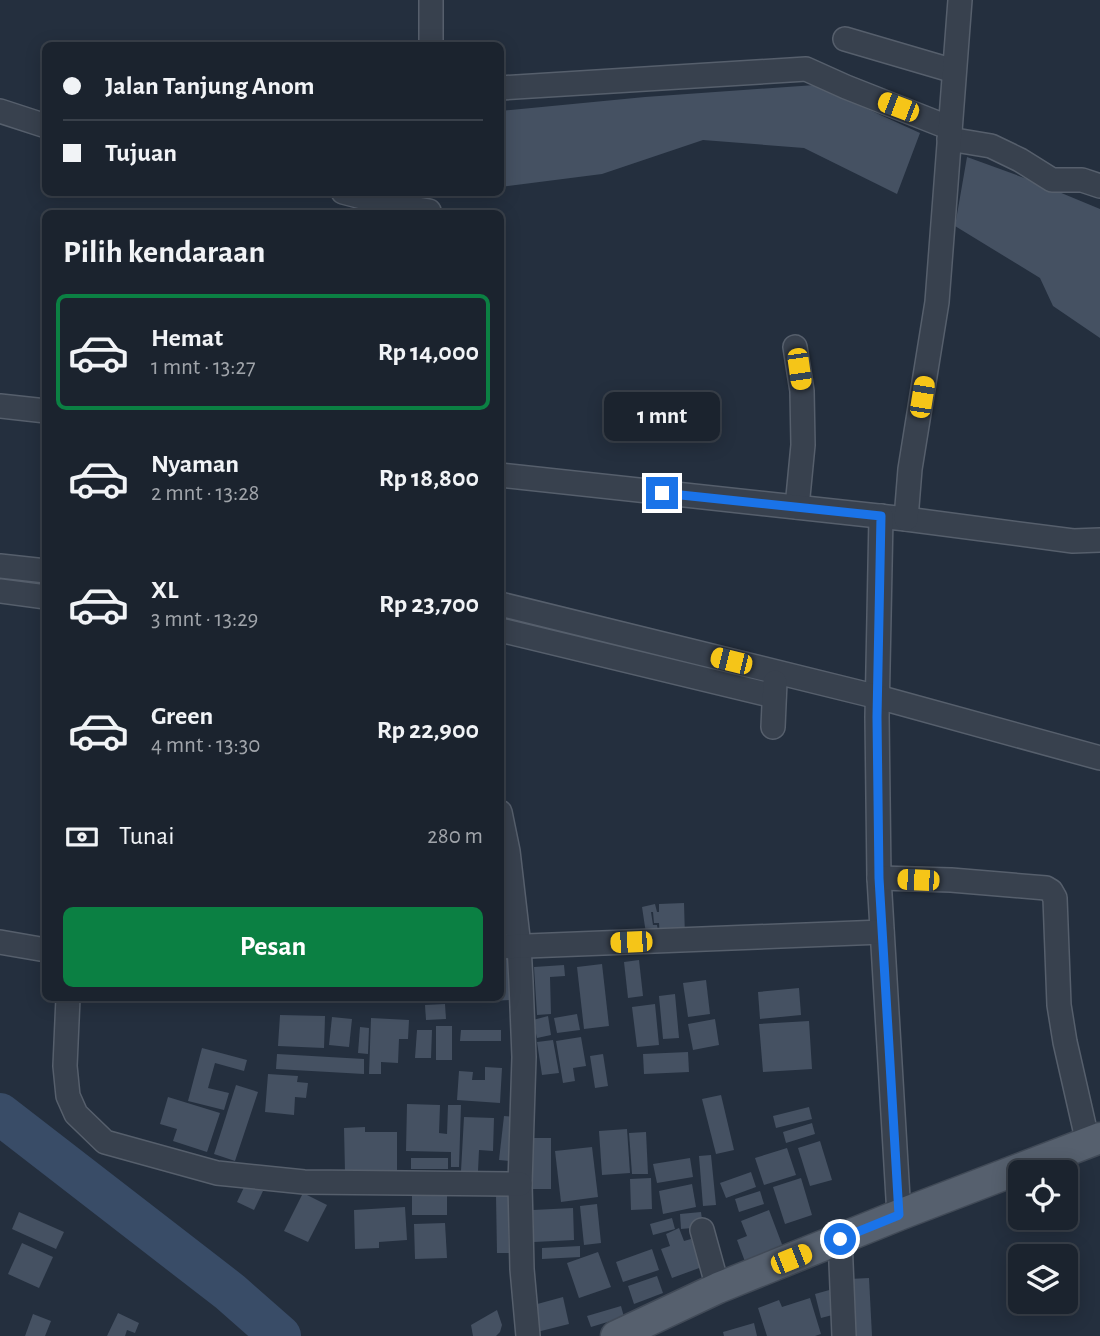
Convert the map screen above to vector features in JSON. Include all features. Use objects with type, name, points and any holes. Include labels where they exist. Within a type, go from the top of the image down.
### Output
[{"type":"main road","points":[[616,1336],[718,1288],[1094,1141]]},
{"type":"street","points":[[431,0],[431,42]]},
{"type":"street","points":[[906,519],[910,469],[937,302],[960,0]]},
{"type":"street","points":[[845,39],[954,71]]},
{"type":"street","points":[[504,88],[806,69],[950,133],[991,146],[1052,180],[1082,180],[1100,186]]},
{"type":"street","points":[[0,111],[42,125]]},
{"type":"street","points":[[358,196],[389,204],[429,206]]},
{"type":"street","points":[[795,347],[802,391],[803,445],[797,507]]},
{"type":"street","points":[[0,405],[42,410]]},
{"type":"street","points":[[504,475],[881,516],[1073,541],[1100,540]]},
{"type":"street","points":[[881,516],[877,705],[879,878],[899,1215]]},
{"type":"street","points":[[0,566],[42,571]]},
{"type":"street","points":[[0,592],[42,597]]},
{"type":"street","points":[[504,605],[645,653]]},
{"type":"street","points":[[504,631],[645,653],[1100,758]]},
{"type":"street","points":[[773,727],[775,684]]},
{"type":"street","points":[[504,832],[508,851],[510,946],[524,1047],[520,1184],[522,1269],[528,1336]]},
{"type":"street","points":[[879,878],[968,881],[1046,888],[1051,891],[1055,898],[1059,1005],[1065,1042],[1094,1141]]},
{"type":"street","points":[[510,946],[882,932]]},
{"type":"street","points":[[0,942],[42,949]]},
{"type":"street","points":[[68,1001],[65,1066],[68,1096],[76,1114],[105,1142],[216,1172],[304,1182],[520,1184]]},
{"type":"street","points":[[702,1230],[718,1288]]},
{"type":"street","points":[[840,1239],[844,1336]]},
{"type":"building","points":[[815,85],[920,133],[897,194],[804,148],[703,140],[602,174],[504,186],[504,111]]},
{"type":"building","points":[[967,157],[1100,209],[1100,338],[1053,306],[1040,278],[955,226]]},
{"type":"building","points":[[684,903],[685,937],[660,939],[659,923],[654,923],[651,912],[653,925],[657,925],[659,938],[647,940],[642,907],[655,904],[659,912],[659,904]]},
{"type":"building","points":[[510,955],[511,1000],[504,1000],[504,956]]},
{"type":"building","points":[[639,960],[643,996],[628,998],[624,962]]},
{"type":"building","points":[[602,964],[609,1026],[584,1029],[577,967]]},
{"type":"building","points":[[564,965],[565,976],[550,977],[551,1014],[537,1015],[534,967]]},
{"type":"building","points":[[706,980],[710,1014],[688,1017],[683,983]]},
{"type":"building","points":[[799,988],[801,1015],[760,1019],[758,992]]},
{"type":"building","points":[[675,994],[679,1038],[663,1039],[659,996]]},
{"type":"building","points":[[445,1004],[446,1019],[426,1020],[425,1005]]},
{"type":"building","points":[[655,1004],[659,1045],[637,1047],[632,1007]]},
{"type":"building","points":[[577,1014],[580,1030],[557,1033],[554,1018]]},
{"type":"building","points":[[280,1015],[325,1016],[324,1048],[278,1046]]},
{"type":"building","points":[[548,1016],[551,1035],[537,1038],[533,1020]]},
{"type":"building","points":[[332,1017],[352,1019],[349,1047],[329,1045]]},
{"type":"building","points":[[371,1018],[409,1020],[408,1039],[399,1039],[398,1063],[381,1062],[381,1074],[369,1074]]},
{"type":"building","points":[[715,1019],[719,1045],[693,1050],[688,1024]]},
{"type":"building","points":[[809,1021],[812,1069],[763,1072],[759,1024]]},
{"type":"building","points":[[436,1026],[452,1026],[452,1060],[436,1060]]},
{"type":"building","points":[[360,1027],[369,1028],[368,1054],[358,1053]]},
{"type":"building","points":[[417,1030],[432,1030],[431,1058],[415,1058]]},
{"type":"building","points":[[461,1030],[501,1030],[501,1041],[460,1041]]},
{"type":"building","points":[[581,1037],[586,1066],[573,1068],[575,1081],[563,1083],[556,1041]]},
{"type":"building","points":[[553,1040],[559,1073],[542,1075],[537,1042]]},
{"type":"building","points":[[202,1048],[247,1060],[244,1071],[215,1063],[208,1088],[229,1093],[224,1110],[188,1101]]},
{"type":"building","points":[[688,1052],[689,1072],[644,1074],[643,1054]]},
{"type":"building","points":[[277,1054],[364,1059],[364,1074],[276,1069]]},
{"type":"building","points":[[603,1054],[608,1086],[595,1088],[590,1056]]},
{"type":"building","points":[[485,1067],[502,1068],[500,1103],[457,1100],[459,1071],[473,1072],[472,1080],[485,1080]]},
{"type":"building","points":[[268,1074],[298,1076],[297,1082],[308,1083],[306,1098],[295,1097],[294,1115],[265,1112]]},
{"type":"building","points":[[236,1085],[258,1092],[235,1161],[214,1154]]},
{"type":"building","points":[[721,1095],[734,1150],[716,1154],[702,1099]]},
{"type":"building","points":[[168,1097],[220,1113],[207,1152],[173,1141],[177,1129],[160,1124]]},
{"type":"building","points":[[407,1104],[440,1105],[439,1133],[447,1134],[448,1105],[461,1105],[459,1167],[451,1167],[451,1152],[406,1151]]},
{"type":"building","points":[[809,1107],[812,1119],[776,1128],[773,1116]]},
{"type":"building","points":[[504,1116],[514,1117],[510,1161],[499,1160]]},
{"type":"building","points":[[464,1117],[494,1118],[493,1151],[479,1150],[478,1171],[461,1171]]},
{"type":"building","points":[[812,1123],[815,1134],[786,1143],[783,1132]]},
{"type":"building","points":[[365,1127],[365,1132],[397,1132],[397,1171],[345,1172],[344,1128]]},
{"type":"building","points":[[627,1129],[630,1173],[602,1175],[599,1131]]},
{"type":"building","points":[[646,1132],[648,1174],[632,1174],[629,1133]]},
{"type":"building","points":[[532,1138],[551,1138],[551,1189],[533,1189]]},
{"type":"building","points":[[820,1141],[832,1180],[810,1186],[798,1148]]},
{"type":"building","points":[[592,1147],[598,1197],[561,1202],[555,1151]]},
{"type":"building","points":[[787,1148],[796,1175],[764,1185],[755,1158]]},
{"type":"building","points":[[711,1155],[716,1205],[703,1206],[699,1156]]},
{"type":"building","points":[[411,1158],[448,1158],[448,1169],[411,1169]]},
{"type":"building","points":[[690,1158],[693,1177],[657,1183],[653,1164]]},
{"type":"building","points":[[751,1172],[756,1187],[726,1198],[720,1183]]},
{"type":"building","points":[[651,1178],[652,1209],[631,1210],[630,1179]]},
{"type":"building","points":[[801,1178],[812,1215],[785,1224],[773,1187]]},
{"type":"building","points":[[246,1183],[263,1191],[254,1210],[237,1202]]},
{"type":"building","points":[[692,1184],[696,1207],[663,1214],[659,1191]]},
{"type":"building","points":[[760,1191],[764,1204],[739,1212],[735,1199]]},
{"type":"building","points":[[303,1193],[327,1205],[308,1242],[284,1231]]},
{"type":"building","points":[[412,1193],[447,1193],[447,1215],[412,1215]]},
{"type":"building","points":[[496,1195],[508,1195],[509,1253],[497,1253]]},
{"type":"building","points":[[597,1204],[601,1243],[584,1245],[580,1206]]},
{"type":"building","points":[[405,1207],[407,1240],[379,1242],[379,1248],[355,1249],[354,1210]]},
{"type":"building","points":[[573,1208],[574,1240],[534,1242],[533,1210]]},
{"type":"building","points":[[769,1210],[783,1247],[752,1258],[755,1265],[747,1267],[737,1240],[747,1236],[741,1221]]},
{"type":"building","points":[[19,1212],[64,1232],[56,1249],[12,1229]]},
{"type":"building","points":[[701,1212],[703,1227],[681,1229],[680,1214]]},
{"type":"building","points":[[672,1218],[675,1229],[653,1235],[650,1224]]},
{"type":"building","points":[[445,1223],[447,1258],[415,1259],[414,1224]]},
{"type":"building","points":[[679,1228],[684,1241],[691,1239],[702,1267],[672,1278],[661,1249],[670,1246],[666,1234]]},
{"type":"building","points":[[22,1243],[53,1257],[39,1288],[8,1274]]},
{"type":"building","points":[[580,1246],[580,1257],[542,1259],[542,1248]]},
{"type":"building","points":[[652,1249],[659,1270],[623,1282],[616,1262]]},
{"type":"building","points":[[598,1252],[611,1287],[579,1298],[567,1263]]},
{"type":"building","points":[[657,1276],[663,1293],[634,1304],[628,1286]]},
{"type":"building","points":[[869,1278],[872,1336],[853,1336],[849,1279]]},
{"type":"building","points":[[833,1289],[840,1313],[821,1318],[815,1294]]},
{"type":"building","points":[[563,1297],[569,1324],[537,1332],[530,1306]]},
{"type":"building","points":[[810,1298],[821,1334],[767,1336],[758,1308],[779,1300],[782,1307]]},
{"type":"building","points":[[621,1306],[624,1317],[591,1327],[587,1316]]},
{"type":"building","points":[[497,1310],[502,1325],[500,1332],[496,1336],[473,1336],[471,1325]]},
{"type":"building","points":[[118,1313],[139,1323],[135,1333],[127,1330],[125,1336],[107,1336]]},
{"type":"building","points":[[33,1314],[51,1321],[45,1336],[25,1336]]},
{"type":"building","points":[[754,1323],[757,1336],[724,1336],[723,1332]]},
{"type":"waterway","points":[[0,1114],[230,1292],[280,1336]]},
{"type":"route","points":[[662,493],[881,516],[877,717],[879,878],[899,1215],[840,1239]]}]
